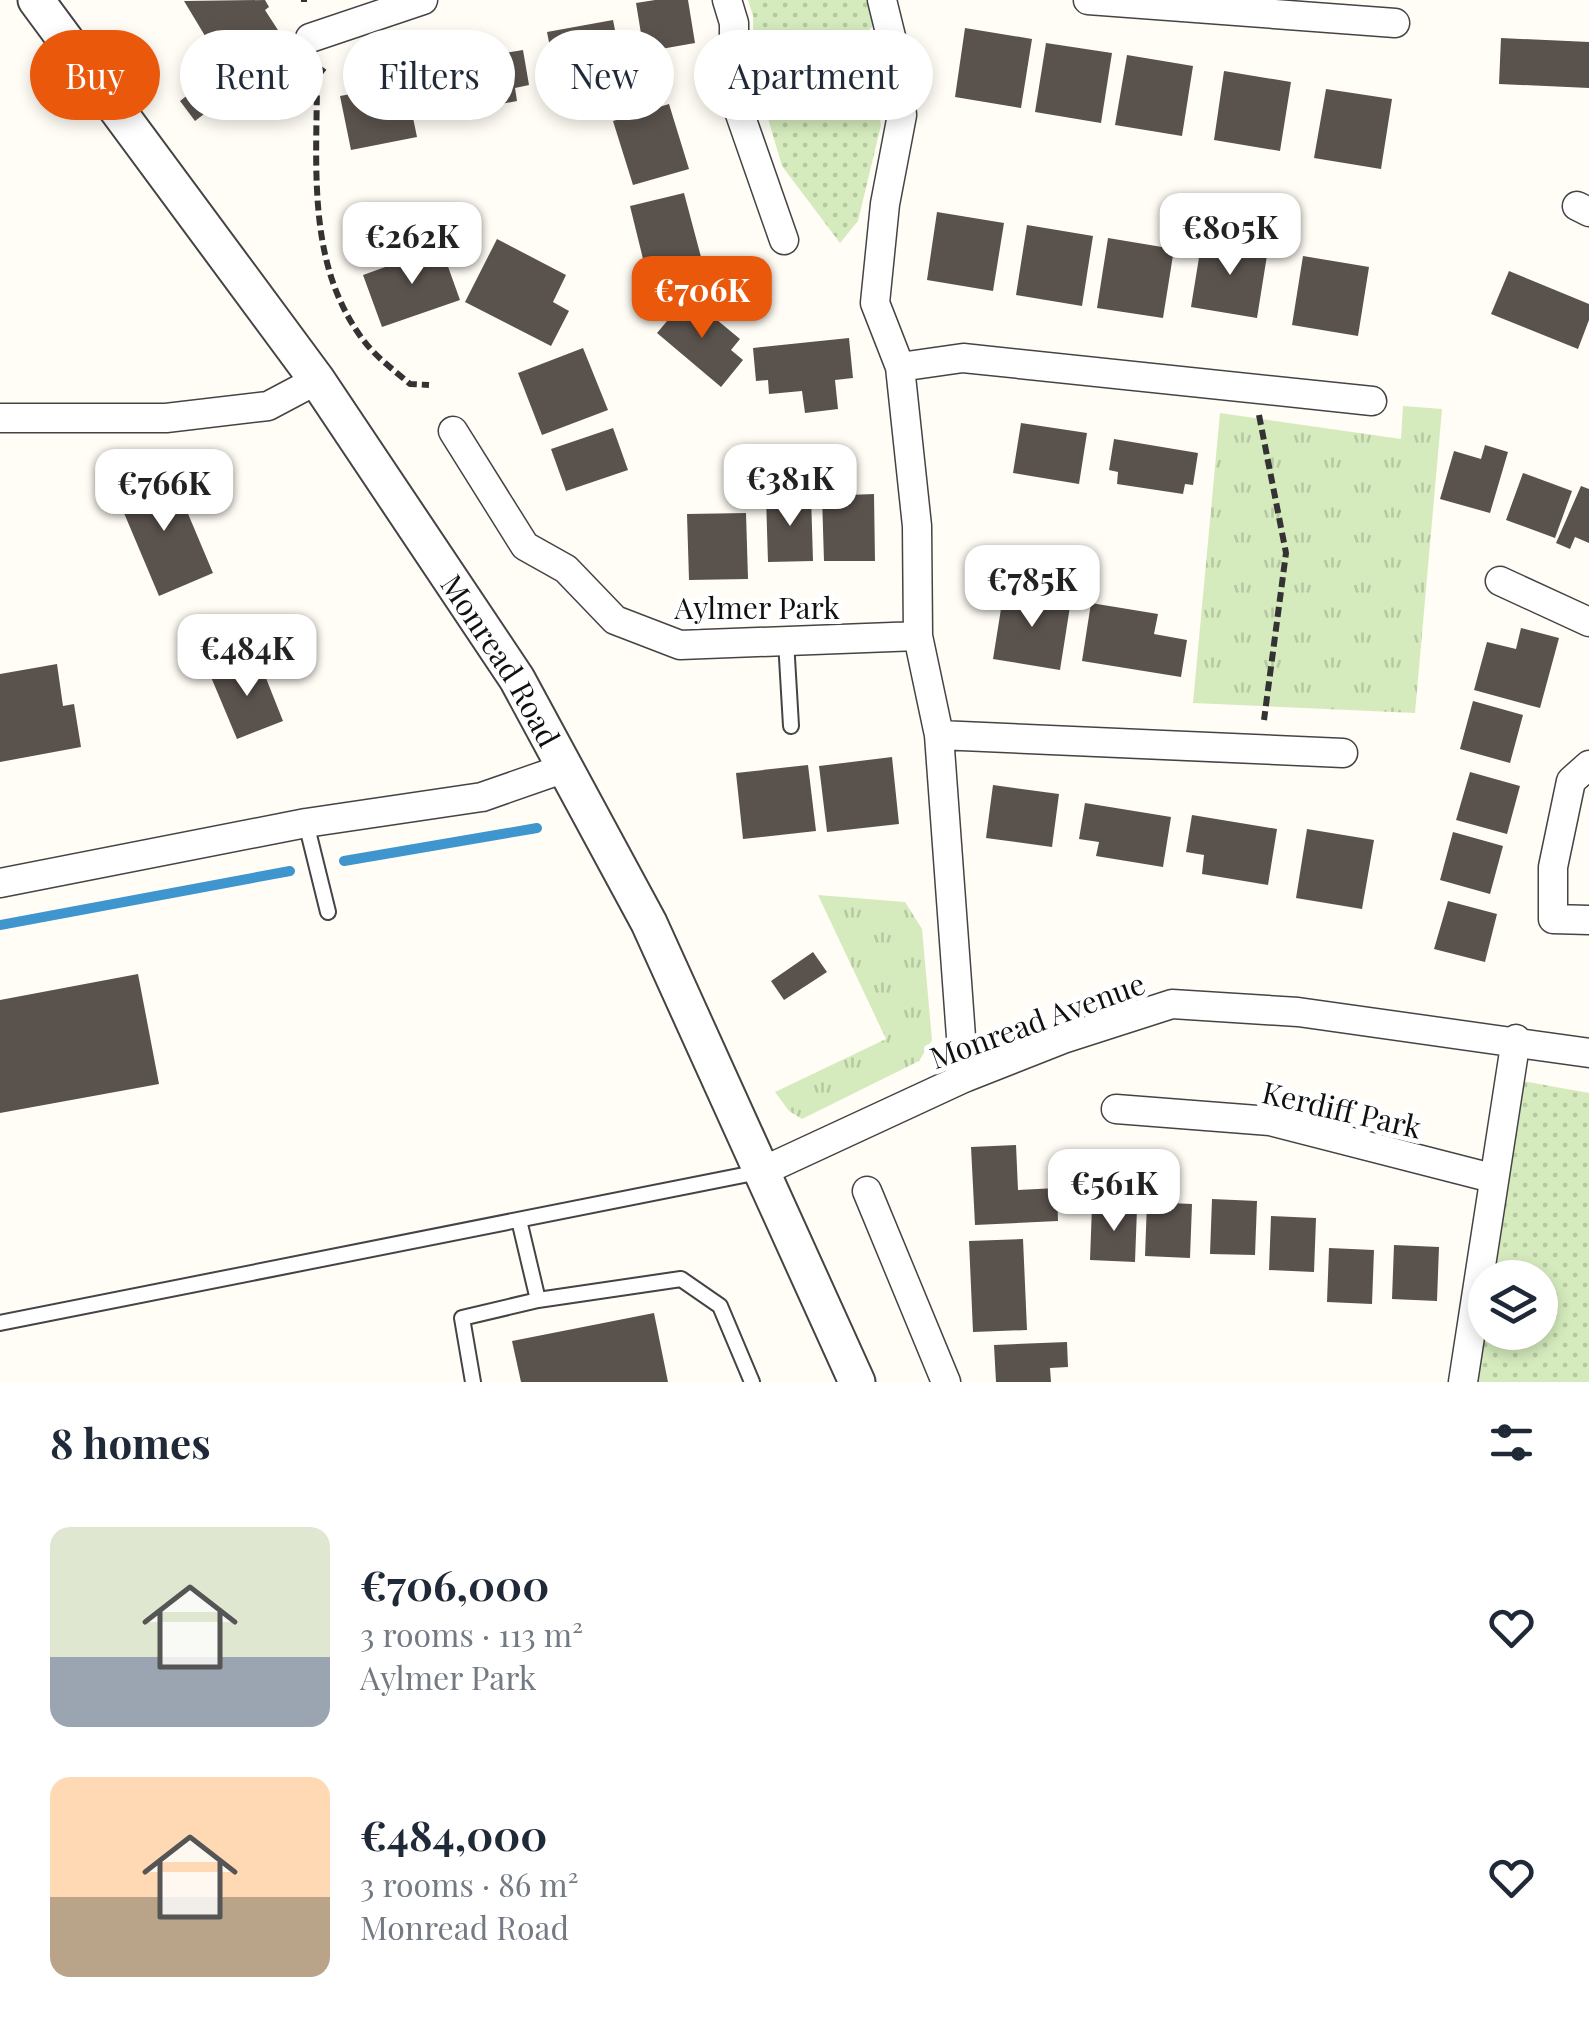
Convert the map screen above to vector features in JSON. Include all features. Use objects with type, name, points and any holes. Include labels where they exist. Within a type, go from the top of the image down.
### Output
[{"type":"street","name":"Monread Road","points":[[36,0],[317,380],[517,679],[649,923],[857,1382]]},
{"type":"street","points":[[323,34],[423,0]]},
{"type":"street","points":[[727,0],[734,23],[734,97],[784,240]]},
{"type":"street","points":[[1088,0],[1396,23]]},
{"type":"street","points":[[886,1],[902,115],[885,204],[875,303],[900,367],[916,526],[918,636],[939,734],[964,1078]]},
{"type":"street","points":[[900,367],[963,358],[1372,401]]},
{"type":"street","points":[[0,418],[166,418],[268,406],[317,380]]},
{"type":"street","name":"Aylmer Park","points":[[453,431],[524,546],[566,569],[615,620],[680,645],[918,636]]},
{"type":"street","points":[[1500,581],[1589,622]]},
{"type":"street","points":[[939,734],[1343,753]]},
{"type":"street","points":[[1589,765],[1570,782],[1553,867],[1553,919],[1589,920]]},
{"type":"street","points":[[0,883],[306,823],[482,797],[565,768]]},
{"type":"street","name":"Monread Avenue","points":[[761,1172],[964,1078],[1063,1039],[1172,1004],[1298,1012],[1589,1053]]},
{"type":"street","points":[[1463,1382],[1516,1040]]},
{"type":"street","name":"Kerdiff Park","points":[[1116,1109],[1270,1121],[1492,1178]]},
{"type":"street","points":[[867,1192],[946,1382]]},
{"type":"lane","points":[[786,642],[791,726]]},
{"type":"lane","points":[[306,823],[328,912]]},
{"type":"lane","points":[[0,1322],[761,1172]]},
{"type":"lane","points":[[520,1220],[538,1300]]},
{"type":"lane","points":[[473,1382],[462,1318],[538,1300],[681,1279],[720,1306],[752,1382]]},
{"type":"path","points":[[324,68],[317,76],[318,229],[338,291],[364,341],[410,384],[428,386]]},
{"type":"path","points":[[1258,410],[1286,553],[1264,720]]},
{"type":"green space","points":[[748,0],[894,0],[869,30],[753,30]]},
{"type":"green space","points":[[768,120],[880,120],[858,221],[840,243],[782,166]]},
{"type":"green space","points":[[1403,406],[1442,409],[1415,713],[1193,703],[1220,413],[1401,439]]},
{"type":"green space","points":[[818,895],[905,902],[922,929],[932,1040],[919,1061],[802,1119],[789,1111],[775,1092],[886,1039]]},
{"type":"green space","points":[[1523,1081],[1589,1093],[1589,1382],[1476,1382],[1481,1350],[1558,1350],[1558,1260],[1495,1260]]},
{"type":"building","points":[[265,0],[269,7],[265,10],[278,30],[201,30],[184,1]]},
{"type":"building","points":[[688,0],[694,43],[674,47],[674,30],[640,30],[636,3]]},
{"type":"building","points":[[613,20],[615,30],[558,30]]},
{"type":"building","points":[[965,28],[1032,39],[1021,108],[955,97]]},
{"type":"building","points":[[1501,38],[1589,42],[1589,88],[1499,84]]},
{"type":"building","points":[[1046,43],[1112,53],[1101,123],[1035,112]]},
{"type":"building","points":[[523,50],[529,85],[515,88],[515,51]]},
{"type":"building","points":[[1127,55],[1193,66],[1182,136],[1115,125]]},
{"type":"building","points":[[1224,71],[1291,82],[1280,151],[1214,140]]},
{"type":"building","points":[[1326,89],[1392,99],[1381,169],[1314,158]]},
{"type":"building","points":[[345,120],[413,120],[417,137],[351,150]]},
{"type":"building","points":[[674,120],[689,169],[633,185],[613,121]]},
{"type":"building","points":[[684,193],[701,257],[646,271],[630,206]]},
{"type":"building","points":[[937,212],[1004,223],[993,291],[927,280]]},
{"type":"building","points":[[1027,225],[1093,236],[1082,306],[1016,295]]},
{"type":"building","points":[[1108,238],[1174,249],[1163,318],[1097,308]]},
{"type":"building","points":[[497,239],[566,275],[553,302],[569,311],[551,346],[465,302]]},
{"type":"building","points":[[1202,239],[1268,249],[1257,318],[1191,307]]},
{"type":"building","points":[[441,247],[460,300],[382,327],[363,275]]},
{"type":"building","points":[[1303,256],[1369,267],[1358,336],[1292,325]]},
{"type":"building","points":[[1509,271],[1589,304],[1589,320],[1578,349],[1491,314]]},
{"type":"building","points":[[688,296],[740,339],[731,350],[743,360],[721,387],[657,333]]},
{"type":"building","points":[[849,338],[853,378],[835,380],[838,409],[805,413],[802,391],[769,394],[768,380],[756,381],[753,348]]},
{"type":"building","points":[[583,348],[608,410],[542,435],[518,373]]},
{"type":"building","points":[[1021,423],[1087,433],[1079,484],[1013,473]]},
{"type":"building","points":[[613,428],[628,470],[566,491],[551,449]]},
{"type":"building","points":[[1114,439],[1198,453],[1193,485],[1185,484],[1183,494],[1117,484],[1118,472],[1109,470]]},
{"type":"building","points":[[1485,445],[1508,452],[1490,513],[1440,499],[1454,451],[1481,459]]},
{"type":"building","points":[[170,471],[213,573],[159,596],[116,494]]},
{"type":"building","points":[[1523,473],[1572,491],[1555,538],[1506,520]]},
{"type":"building","points":[[1581,486],[1589,489],[1589,543],[1575,537],[1570,549],[1556,543]]},
{"type":"building","points":[[874,494],[875,561],[824,561],[822,496]]},
{"type":"building","points":[[811,495],[813,561],[768,562],[766,497]]},
{"type":"building","points":[[746,513],[748,579],[689,580],[687,514]]},
{"type":"building","points":[[1004,590],[1071,600],[1060,670],[993,659]]},
{"type":"building","points":[[1091,603],[1158,614],[1154,634],[1187,640],[1181,677],[1082,661]]},
{"type":"building","points":[[1521,628],[1559,638],[1540,708],[1474,690],[1487,642],[1516,649]]},
{"type":"building","points":[[258,658],[283,721],[237,739],[211,677]]},
{"type":"building","points":[[57,664],[63,706],[74,704],[81,747],[0,762],[0,674]]},
{"type":"building","points":[[1473,701],[1523,715],[1510,763],[1460,749]]},
{"type":"building","points":[[892,757],[899,824],[827,832],[819,766]]},
{"type":"building","points":[[808,765],[816,831],[743,839],[736,773]]},
{"type":"building","points":[[1470,772],[1520,786],[1507,834],[1456,820]]},
{"type":"building","points":[[993,785],[1059,794],[1052,847],[986,838]]},
{"type":"building","points":[[1085,803],[1171,817],[1163,867],[1096,856],[1099,842],[1079,839]]},
{"type":"building","points":[[1192,815],[1277,829],[1268,885],[1202,874],[1204,855],[1186,852]]},
{"type":"building","points":[[1307,829],[1374,840],[1362,909],[1296,898]]},
{"type":"building","points":[[1453,832],[1503,846],[1490,894],[1440,880]]},
{"type":"building","points":[[1448,901],[1497,914],[1485,962],[1434,949]]},
{"type":"building","points":[[813,952],[827,972],[784,1000],[771,981]]},
{"type":"building","points":[[138,974],[159,1084],[0,1113],[0,1000]]},
{"type":"building","points":[[1016,1145],[1018,1190],[1057,1188],[1058,1221],[975,1225],[971,1147]]},
{"type":"building","points":[[1212,1199],[1257,1201],[1255,1255],[1210,1254]]},
{"type":"building","points":[[1147,1202],[1192,1204],[1190,1258],[1145,1256]]},
{"type":"building","points":[[1092,1206],[1137,1208],[1135,1262],[1090,1260]]},
{"type":"building","points":[[1271,1216],[1316,1218],[1314,1272],[1269,1270]]},
{"type":"building","points":[[1023,1239],[1027,1330],[973,1332],[969,1241]]},
{"type":"building","points":[[1394,1245],[1439,1247],[1437,1301],[1392,1299]]},
{"type":"building","points":[[1329,1248],[1374,1250],[1372,1304],[1327,1302]]},
{"type":"building","points":[[654,1313],[668,1382],[521,1382],[512,1341]]},
{"type":"building","points":[[1067,1342],[1068,1367],[1050,1368],[1051,1382],[996,1382],[994,1345]]},
{"type":"waterway","points":[[344,861],[537,828]]},
{"type":"waterway","points":[[0,925],[290,871]]}]
